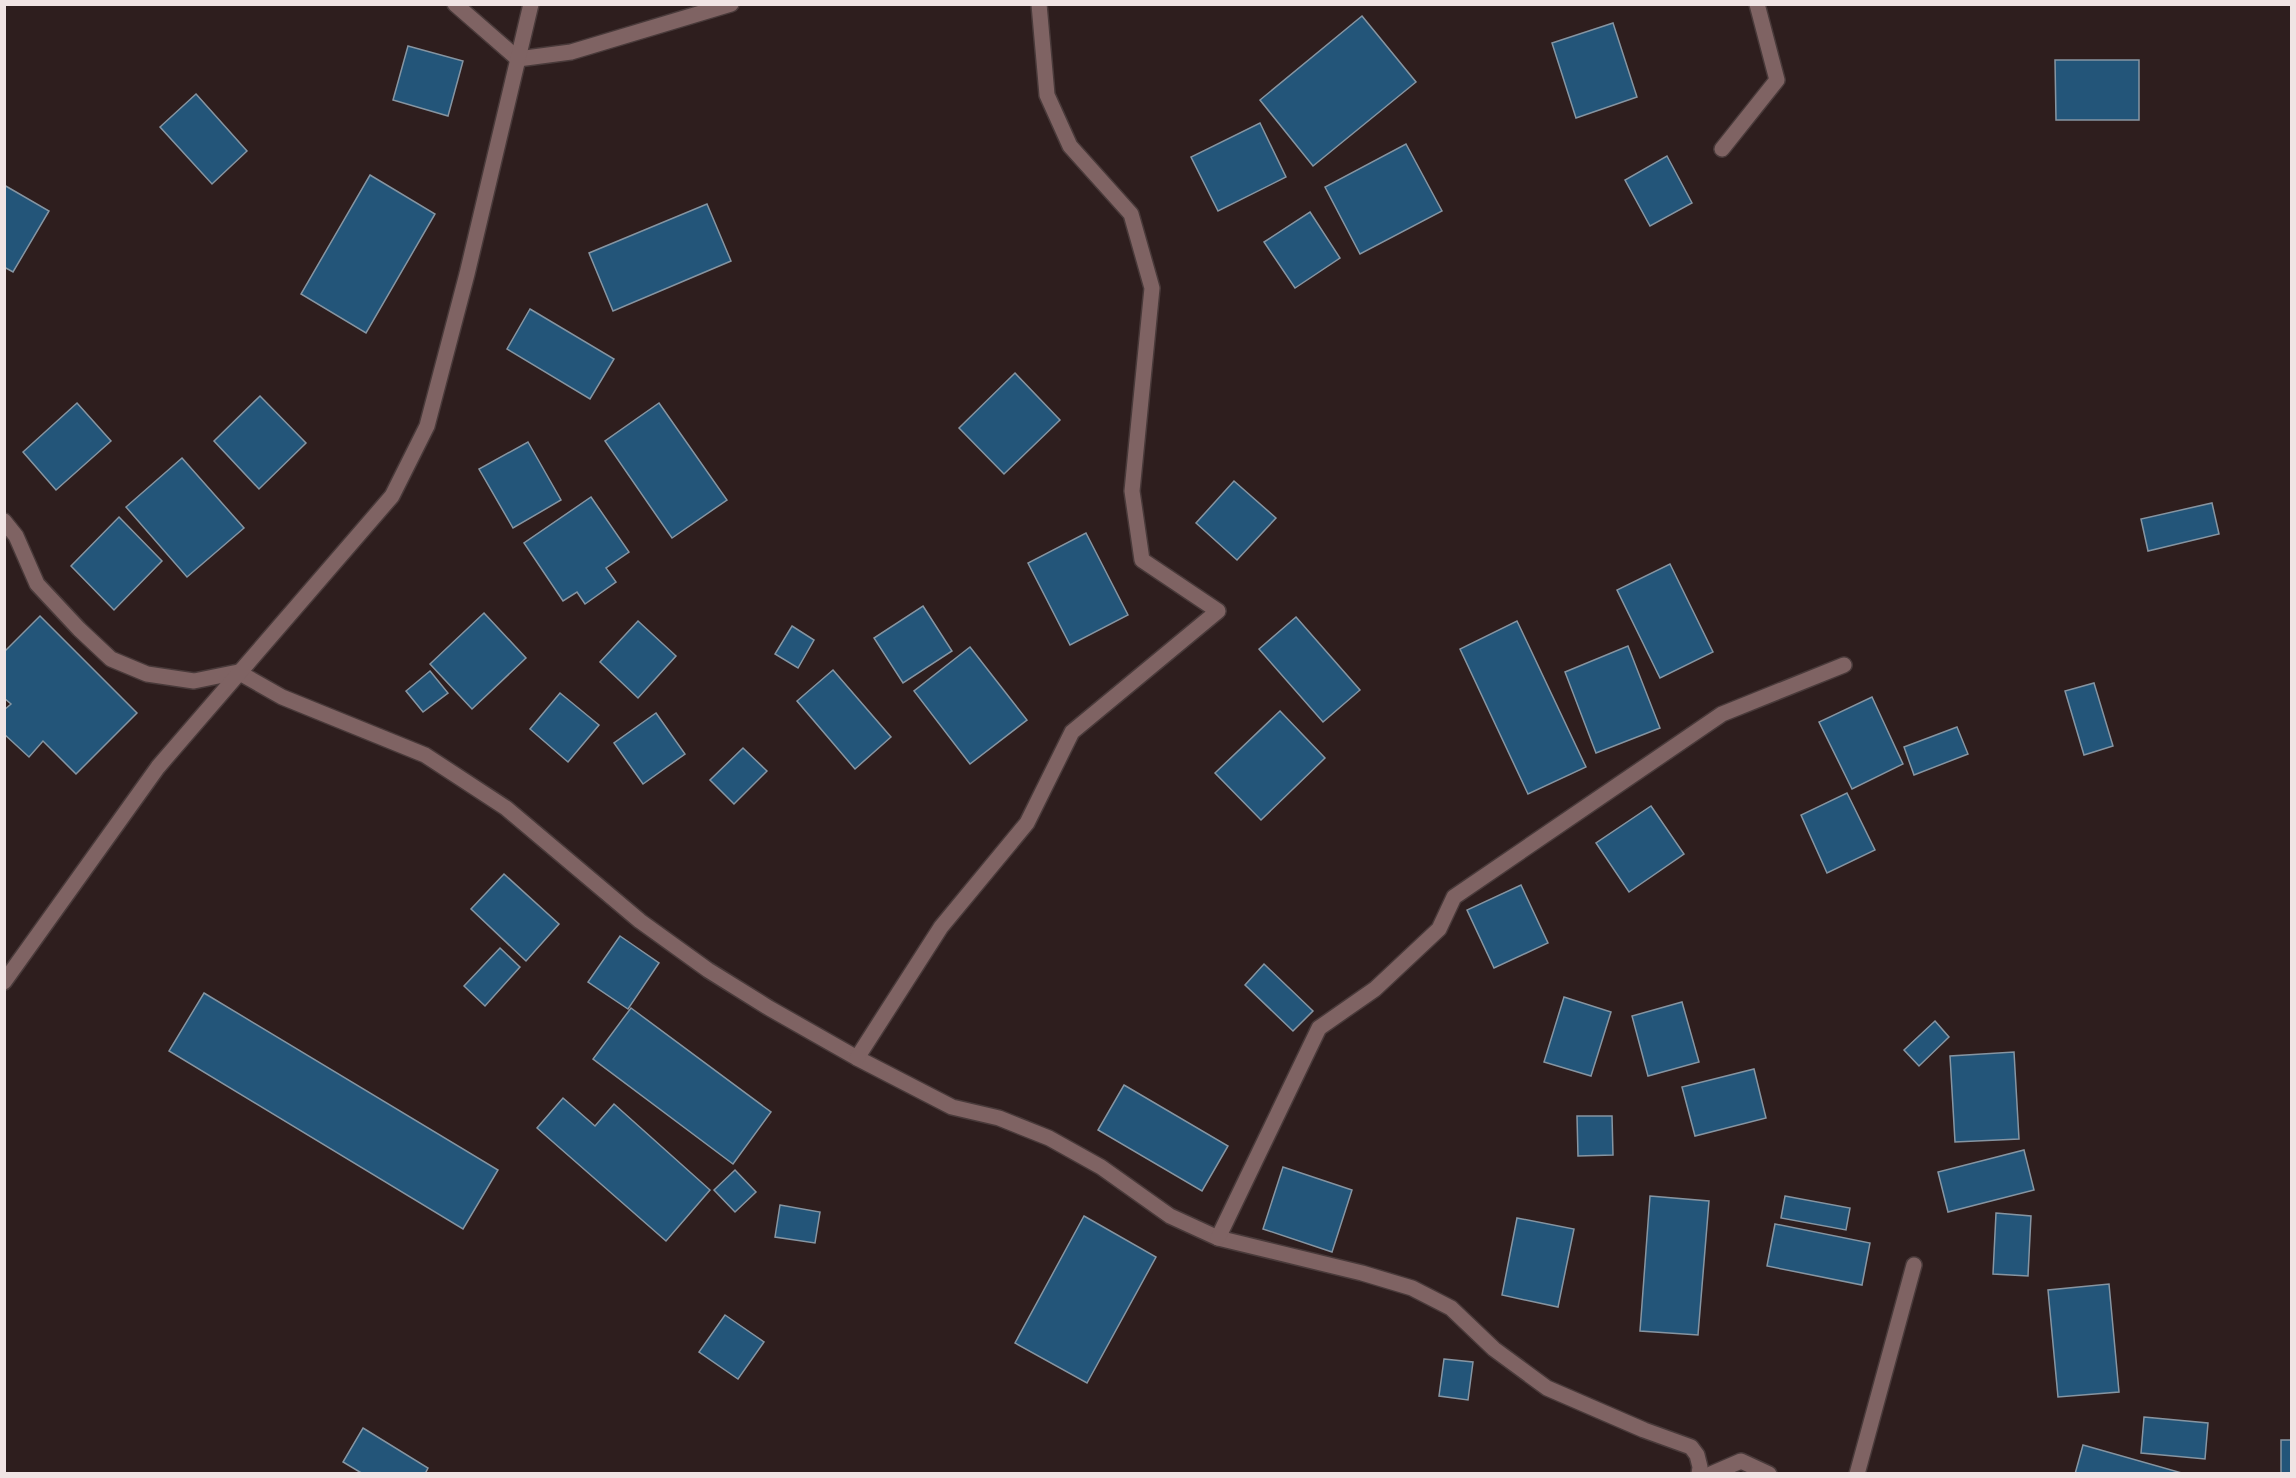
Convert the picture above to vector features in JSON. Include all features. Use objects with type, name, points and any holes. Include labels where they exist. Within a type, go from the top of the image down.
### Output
[{"type":"street","points":[[455,4],[518,59],[571,52],[731,4]]},
{"type":"street","points":[[4,982],[158,767],[392,496],[427,426],[467,274],[531,4]]},
{"type":"street","points":[[857,1058],[941,927],[1027,823],[1072,732],[1218,611],[1142,560],[1132,491],[1152,288],[1131,214],[1070,146],[1047,95],[1039,4]]},
{"type":"street","points":[[1722,149],[1777,80],[1757,4]]},
{"type":"street","points":[[4,521],[16,536],[37,584],[111,659],[147,674],[194,681],[238,672],[282,697],[425,755],[506,808],[640,921],[708,970],[857,1058],[952,1107],[999,1118],[1049,1138],[1101,1167],[1170,1216],[1218,1238],[1362,1273],[1412,1288],[1451,1308],[1494,1348],[1547,1388],[1644,1430],[1691,1447],[1697,1455],[1699,1473]]},
{"type":"street","points":[[1218,1238],[1319,1028],[1375,989],[1439,929],[1454,897],[1722,714],[1844,665]]},
{"type":"street","points":[[1857,1473],[1914,1264]]},
{"type":"street","points":[[1711,1473],[1742,1461],[1769,1473]]},
{"type":"building","points":[[1362,16],[1416,82],[1313,166],[1260,100]]},
{"type":"building","points":[[1613,23],[1637,97],[1576,118],[1552,43]]},
{"type":"building","points":[[408,46],[463,61],[448,116],[393,100]]},
{"type":"building","points":[[2055,60],[2139,60],[2139,120],[2056,120]]},
{"type":"building","points":[[196,94],[247,151],[212,184],[160,127]]},
{"type":"building","points":[[1260,123],[1286,177],[1218,211],[1191,157]]},
{"type":"building","points":[[1406,144],[1442,211],[1360,254],[1325,187]]},
{"type":"building","points":[[1667,156],[1692,203],[1650,226],[1625,180]]},
{"type":"building","points":[[370,175],[435,214],[366,333],[301,294]]},
{"type":"building","points":[[4,185],[49,211],[13,272],[4,267]]},
{"type":"building","points":[[707,204],[731,261],[613,311],[589,253]]},
{"type":"building","points":[[1310,212],[1340,258],[1295,288],[1264,242]]},
{"type":"building","points":[[530,309],[614,359],[590,399],[507,349]]},
{"type":"building","points":[[1015,373],[1060,420],[1004,474],[959,428]]},
{"type":"building","points":[[260,396],[306,443],[259,489],[214,441]]},
{"type":"building","points":[[77,403],[111,441],[56,490],[23,452]]},
{"type":"building","points":[[659,403],[727,500],[672,538],[605,441]]},
{"type":"building","points":[[528,442],[561,500],[513,528],[479,469]]},
{"type":"building","points":[[182,458],[244,528],[187,577],[126,507]]},
{"type":"building","points":[[1234,481],[1276,518],[1237,560],[1196,523]]},
{"type":"building","points":[[591,497],[629,552],[606,568],[616,582],[585,604],[577,592],[563,601],[524,543]]},
{"type":"building","points":[[2212,503],[2219,534],[2148,551],[2141,519]]},
{"type":"building","points":[[119,517],[162,561],[114,610],[71,566]]},
{"type":"building","points":[[1086,533],[1128,615],[1070,645],[1028,563]]},
{"type":"building","points":[[1670,564],[1713,652],[1660,678],[1617,590]]},
{"type":"building","points":[[923,606],[952,651],[903,683],[874,638]]},
{"type":"building","points":[[484,613],[526,658],[472,709],[430,664]]},
{"type":"building","points":[[40,616],[137,713],[76,774],[43,741],[29,757],[4,734],[4,710],[11,704],[4,698],[4,652]]},
{"type":"building","points":[[1296,617],[1360,690],[1323,722],[1259,649]]},
{"type":"building","points":[[638,621],[676,656],[638,698],[600,662]]},
{"type":"building","points":[[1517,621],[1586,767],[1528,794],[1460,649]]},
{"type":"building","points":[[792,626],[814,640],[798,668],[775,654]]},
{"type":"building","points":[[1628,646],[1660,728],[1596,753],[1565,672]]},
{"type":"building","points":[[970,647],[1027,720],[970,764],[914,691]]},
{"type":"building","points":[[833,670],[891,737],[855,769],[797,701]]},
{"type":"building","points":[[430,671],[448,693],[423,712],[406,691]]},
{"type":"building","points":[[2094,683],[2113,746],[2084,755],[2065,691]]},
{"type":"building","points":[[560,693],[599,725],[568,762],[530,729]]},
{"type":"building","points":[[1872,697],[1903,764],[1852,789],[1819,722]]},
{"type":"building","points":[[1280,711],[1325,758],[1261,820],[1215,773]]},
{"type":"building","points":[[656,713],[685,754],[643,784],[614,743]]},
{"type":"building","points":[[1957,727],[1968,754],[1914,775],[1904,747]]},
{"type":"building","points":[[743,748],[767,771],[734,804],[710,780]]},
{"type":"building","points":[[1847,793],[1875,850],[1827,873],[1801,815]]},
{"type":"building","points":[[1651,806],[1684,854],[1629,892],[1596,843]]},
{"type":"building","points":[[504,874],[559,924],[526,961],[471,909]]},
{"type":"building","points":[[1521,885],[1548,943],[1494,968],[1467,910]]},
{"type":"building","points":[[620,936],[659,963],[628,1009],[588,982]]},
{"type":"building","points":[[500,948],[520,967],[485,1006],[464,986]]},
{"type":"building","points":[[1264,964],[1313,1011],[1293,1031],[1245,985]]},
{"type":"building","points":[[204,993],[498,1170],[463,1229],[169,1051]]},
{"type":"building","points":[[1564,997],[1611,1012],[1591,1076],[1544,1062]]},
{"type":"building","points":[[1682,1002],[1699,1062],[1648,1076],[1632,1016]]},
{"type":"building","points":[[631,1008],[771,1112],[733,1164],[593,1059]]},
{"type":"building","points":[[1935,1021],[1949,1037],[1919,1066],[1904,1050]]},
{"type":"building","points":[[2014,1052],[2019,1139],[1955,1142],[1950,1056]]},
{"type":"building","points":[[1754,1069],[1766,1118],[1695,1136],[1682,1087]]},
{"type":"building","points":[[1124,1085],[1228,1146],[1202,1191],[1098,1130]]},
{"type":"building","points":[[563,1098],[595,1126],[614,1104],[710,1190],[666,1241],[537,1128]]},
{"type":"building","points":[[1577,1116],[1612,1116],[1613,1155],[1578,1156]]},
{"type":"building","points":[[2024,1150],[2034,1190],[1948,1212],[1938,1172]]},
{"type":"building","points":[[1283,1167],[1352,1190],[1332,1252],[1263,1229]]},
{"type":"building","points":[[735,1170],[756,1192],[735,1212],[714,1190]]},
{"type":"building","points":[[1650,1196],[1709,1201],[1698,1335],[1640,1331]]},
{"type":"building","points":[[1785,1196],[1850,1208],[1846,1230],[1781,1218]]},
{"type":"building","points":[[780,1205],[820,1212],[815,1243],[775,1237]]},
{"type":"building","points":[[1996,1213],[2031,1216],[2028,1276],[1993,1274]]},
{"type":"building","points":[[1084,1216],[1156,1257],[1087,1383],[1015,1343]]},
{"type":"building","points":[[1517,1218],[1574,1229],[1558,1307],[1502,1295]]},
{"type":"building","points":[[1775,1224],[1870,1243],[1862,1285],[1767,1266]]},
{"type":"building","points":[[2109,1284],[2119,1392],[2058,1397],[2048,1290]]},
{"type":"building","points":[[725,1315],[764,1342],[738,1379],[699,1352]]},
{"type":"building","points":[[1444,1359],[1473,1362],[1468,1400],[1439,1396]]},
{"type":"building","points":[[2144,1417],[2208,1423],[2205,1459],[2141,1453]]},
{"type":"building","points":[[363,1428],[428,1468],[425,1474],[363,1474],[343,1462]]},
{"type":"building","points":[[2281,1440],[2292,1440],[2292,1474],[2281,1474]]},
{"type":"building","points":[[2083,1445],[2182,1473],[2182,1474],[2075,1474]]}]
